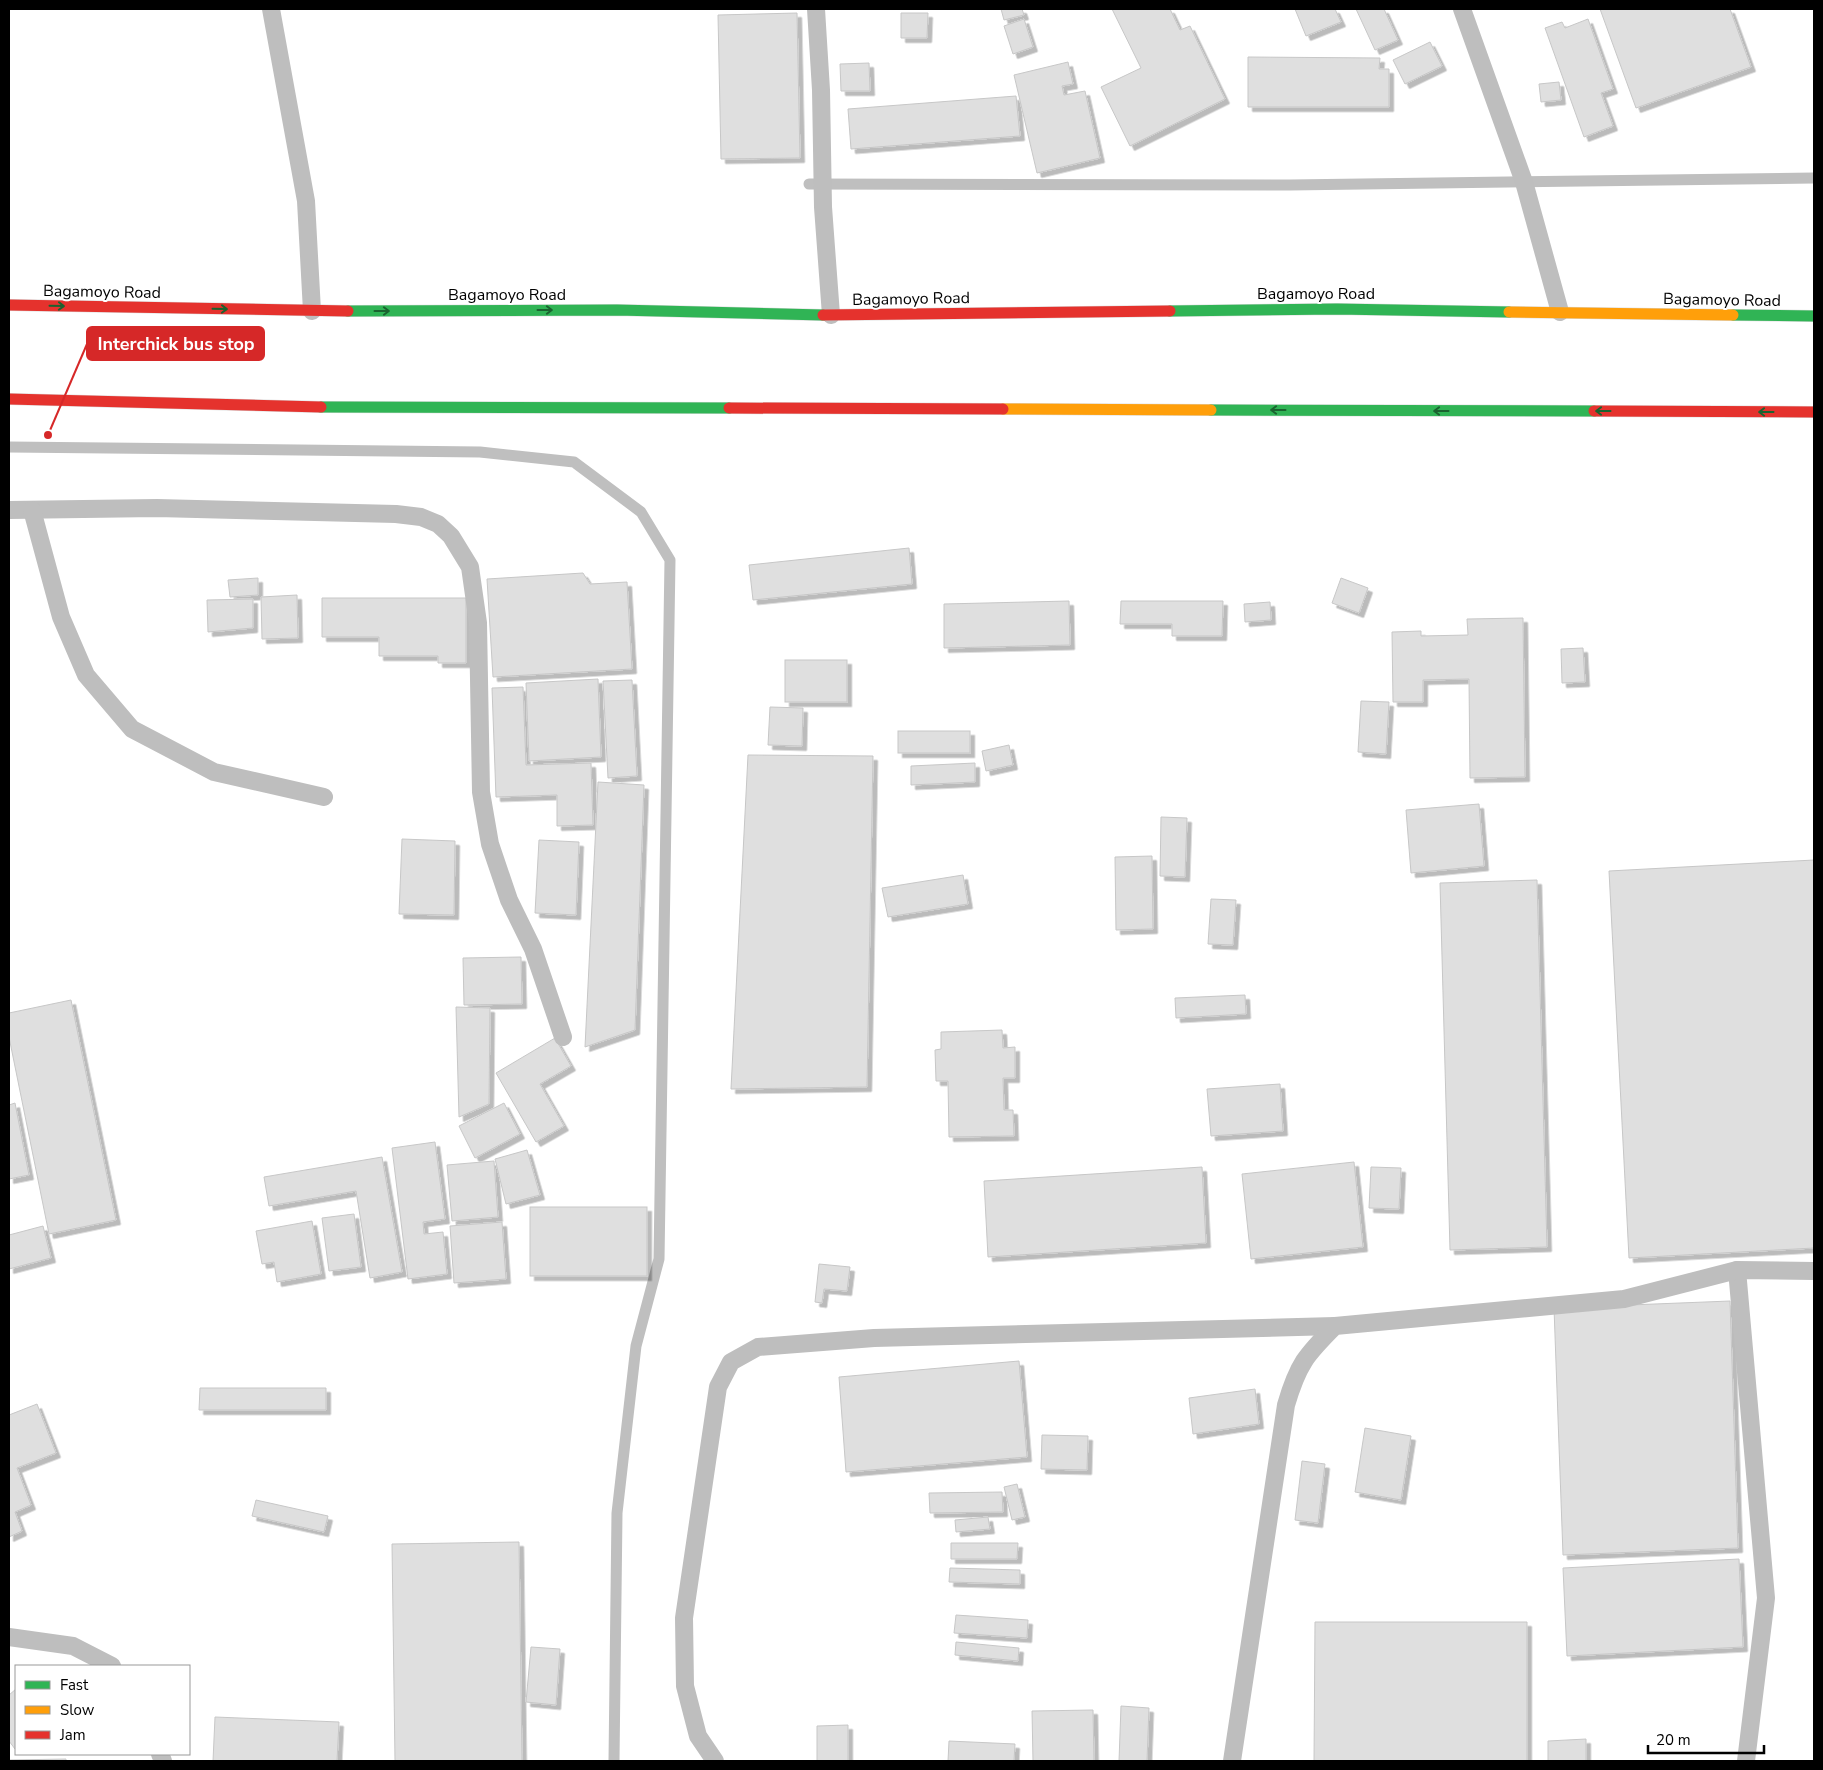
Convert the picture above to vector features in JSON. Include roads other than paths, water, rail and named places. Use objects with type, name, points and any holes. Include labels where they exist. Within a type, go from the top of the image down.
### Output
[{"type":"highway","name":"Bagamoyo Road","points":[[9,305],[312,311],[617,310],[831,315],[1337,309],[1814,316]]},
{"type":"highway","points":[[9,399],[295,407],[1814,412]]},
{"type":"lane","points":[[271,9],[306,201],[312,311]]},
{"type":"lane","points":[[816,9],[821,90],[822,199],[831,315]]},
{"type":"lane","points":[[1462,9],[1524,182],[1560,312]]},
{"type":"lane","points":[[9,510],[157,508],[396,514],[421,517],[438,524],[451,536],[470,567],[478,623],[481,792],[490,844],[508,900],[533,949],[563,1036]]},
{"type":"lane","points":[[32,510],[61,617],[86,675],[132,729],[214,772],[324,797]]},
{"type":"lane","points":[[715,1761],[698,1736],[685,1686],[684,1618],[718,1388],[731,1362],[758,1347],[874,1338],[1335,1326],[1624,1299],[1737,1270],[1814,1271]]},
{"type":"lane","points":[[1737,1270],[1766,1598],[1746,1761]]},
{"type":"lane","points":[[1232,1761],[1286,1405],[1294,1379],[1305,1357],[1335,1326]]},
{"type":"lane","points":[[9,1637],[73,1646],[110,1665]]},
{"type":"waterway","points":[[809,184],[1290,185],[1814,178]]},
{"type":"waterway","points":[[9,447],[480,452],[574,462],[641,512],[670,560],[659,1259],[636,1346],[617,1513],[614,1761]]},
{"type":"place","name":"Interchick bus stop","points":[[48,435]]}]
